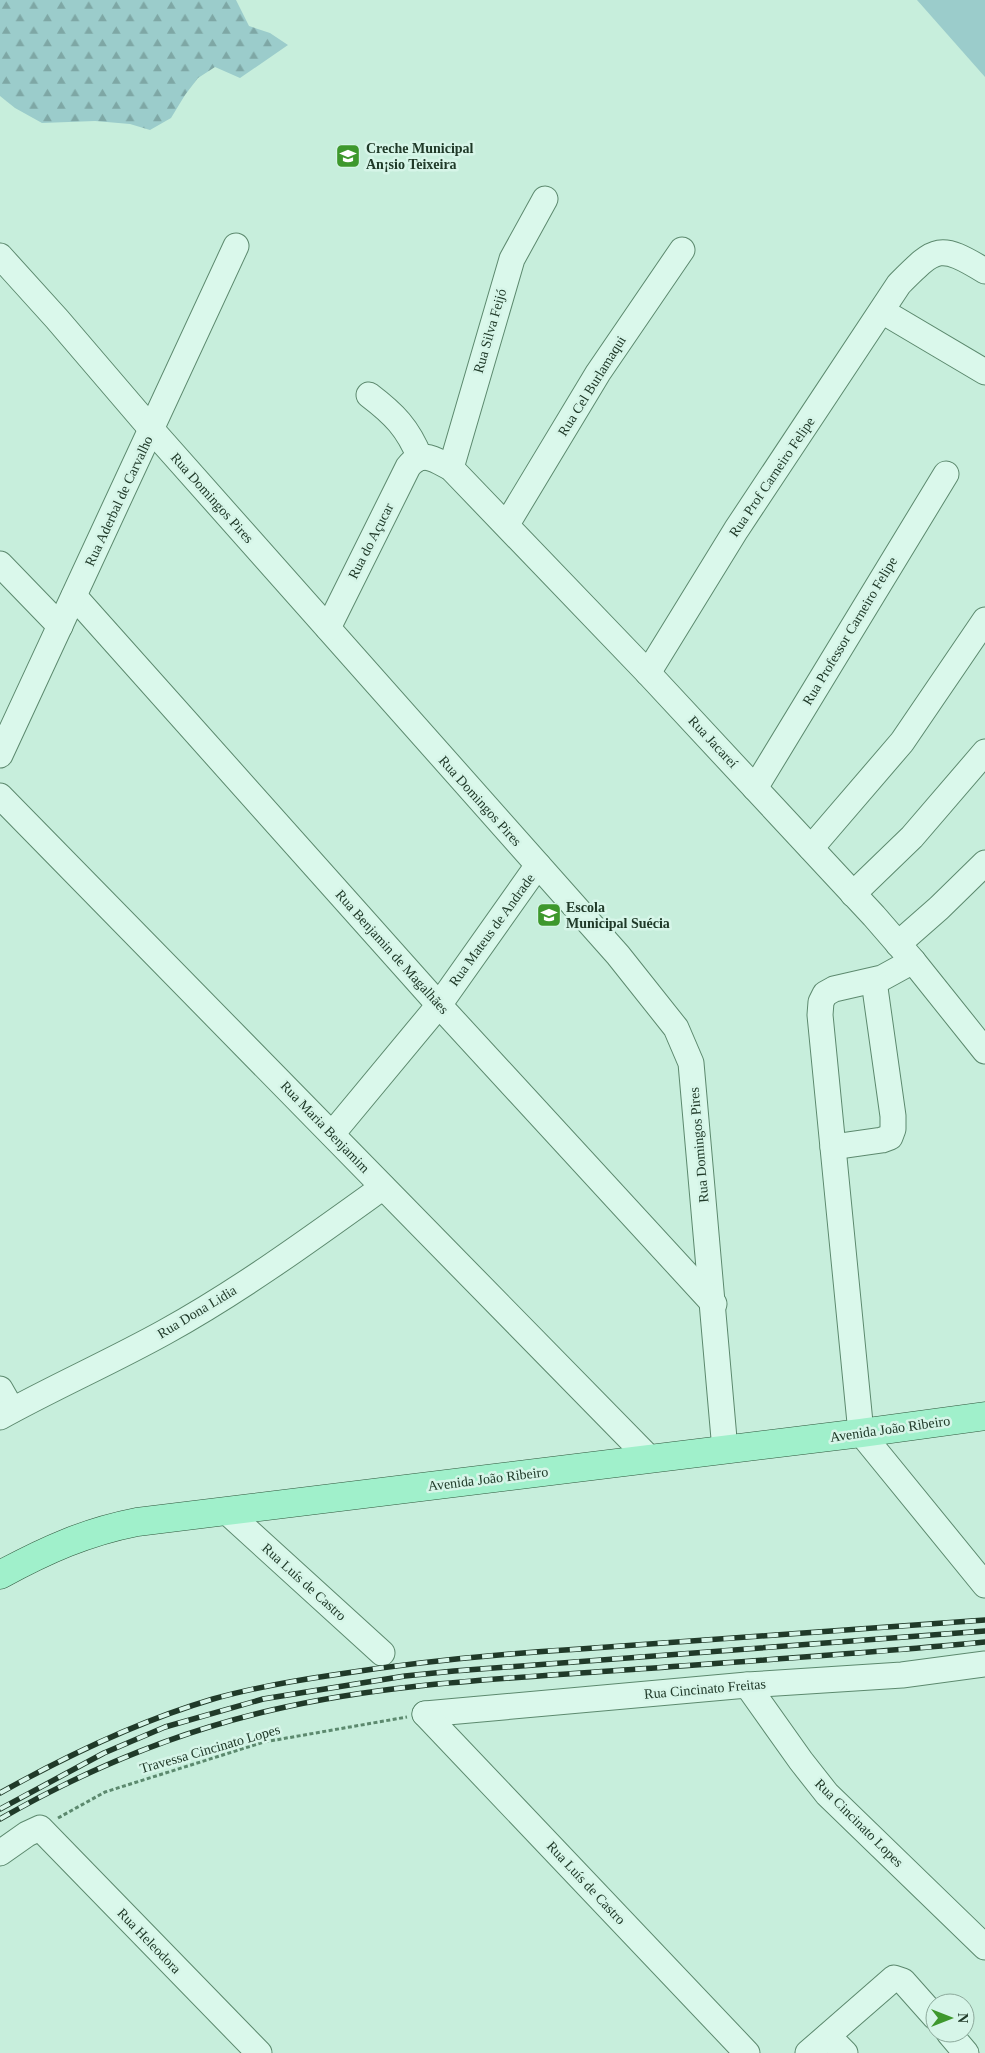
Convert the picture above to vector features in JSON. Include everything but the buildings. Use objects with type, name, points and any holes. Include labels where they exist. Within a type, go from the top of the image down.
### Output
[{"type":"main road","name":"Avenida João Ribeiro","points":[[0,1575],[42,1553],[88,1534],[138,1522],[985,1416]]},
{"type":"street","name":"Rua Silva Feijó","points":[[451,468],[512,259],[545,199]]},
{"type":"street","name":"Rua Aderbal de Carvalho","points":[[0,755],[236,246]]},
{"type":"street","name":"Rua Cel Burlamaqui","points":[[507,524],[598,373],[682,250]]},
{"type":"street","name":"Rua Prof Carneiro Felipe","points":[[648,672],[736,530],[899,284],[922,260],[934,254],[945,252],[958,255],[985,271]]},
{"type":"street","name":"Rua Domingos Pires","points":[[0,256],[57,318],[152,430],[618,955],[676,1028],[691,1063],[714,1304],[725,1450]]},
{"type":"street","points":[[882,311],[985,372]]},
{"type":"street","points":[[369,395],[401,422],[412,439],[420,458]]},
{"type":"street","name":"Rua Jacareí","points":[[420,458],[430,458],[451,468],[507,524],[648,672],[853,894],[906,953],[985,1051]]},
{"type":"street","name":"Rua do Açucar","points":[[328,628],[408,468],[414,461],[420,458]]},
{"type":"street","name":"Rua Professor Carneiro Felipe","points":[[755,788],[946,474]]},
{"type":"street","points":[[0,564],[60,626]]},
{"type":"street","name":"Rua Benjamin de Magalhães","points":[[74,596],[438,1004],[714,1304]]},
{"type":"street","points":[[811,848],[902,742],[985,620]]},
{"type":"street","points":[[853,894],[912,837],[985,752]]},
{"type":"street","name":"Rua Maria Benjamim","points":[[0,796],[650,1459]]},
{"type":"street","points":[[985,863],[939,908],[906,953],[874,981],[834,989],[825,994],[820,1002],[861,1433],[985,1586]]},
{"type":"street","name":"Rua Mateus de Andrade","points":[[332,1134],[438,1004],[538,865]]},
{"type":"street","points":[[833,1147],[882,1140],[890,1137],[893,1130],[893,1116],[874,981]]},
{"type":"street","name":"Rua Dona Lidia","points":[[6,1414],[165,1332],[214,1303],[383,1187]]},
{"type":"street","points":[[0,1389],[6,1414]]},
{"type":"street","name":"Rua Luís de Castro","points":[[226,1511],[382,1653]]},
{"type":"street","name":"Rua Cincinato Freitas","points":[[425,1714],[748,1685],[902,1675],[985,1664]]},
{"type":"street","name":"Rua Cincinato Lopes","points":[[748,1685],[801,1761],[827,1794],[985,1947]]},
{"type":"street","name":"Rua Luís de Castro","points":[[425,1714],[747,2053]]},
{"type":"street","points":[[0,1853],[26,1834],[40,1828]]},
{"type":"street","name":"Rua Heleodora","points":[[40,1828],[259,2053]]},
{"type":"street","points":[[808,2053],[894,1978],[903,1981],[925,2006]]},
{"type":"street","points":[[828,2036],[845,2053]]},
{"type":"street","points":[[958,2043],[966,2053]]},
{"type":"path","name":"Travessa Cincinato Lopes","points":[[40,1828],[105,1792],[264,1742],[425,1714]]},
{"type":"green space","points":[[0,0],[236,0],[249,26],[270,33],[288,45],[240,78],[215,67],[198,78],[171,118],[150,130],[130,124],[95,121],[42,123],[15,108],[0,96]]},
{"type":"green space","points":[[917,0],[985,0],[985,77]]},
{"type":"railway","points":[[0,1793],[78,1752],[131,1728],[213,1699],[287,1682],[425,1662],[487,1656],[985,1620]]},
{"type":"railway","points":[[0,1809],[104,1753],[165,1727],[263,1699],[405,1676],[454,1671],[985,1631]]},
{"type":"railway","points":[[0,1819],[65,1784],[132,1754],[201,1729],[314,1701],[398,1688],[483,1680],[798,1658],[985,1642]]},
{"type":"place","name":"Creche Municipal An¡sio Teixeira","points":[[348,156]]},
{"type":"place","name":"Escola Municipal Suécia","points":[[549,915]]}]
